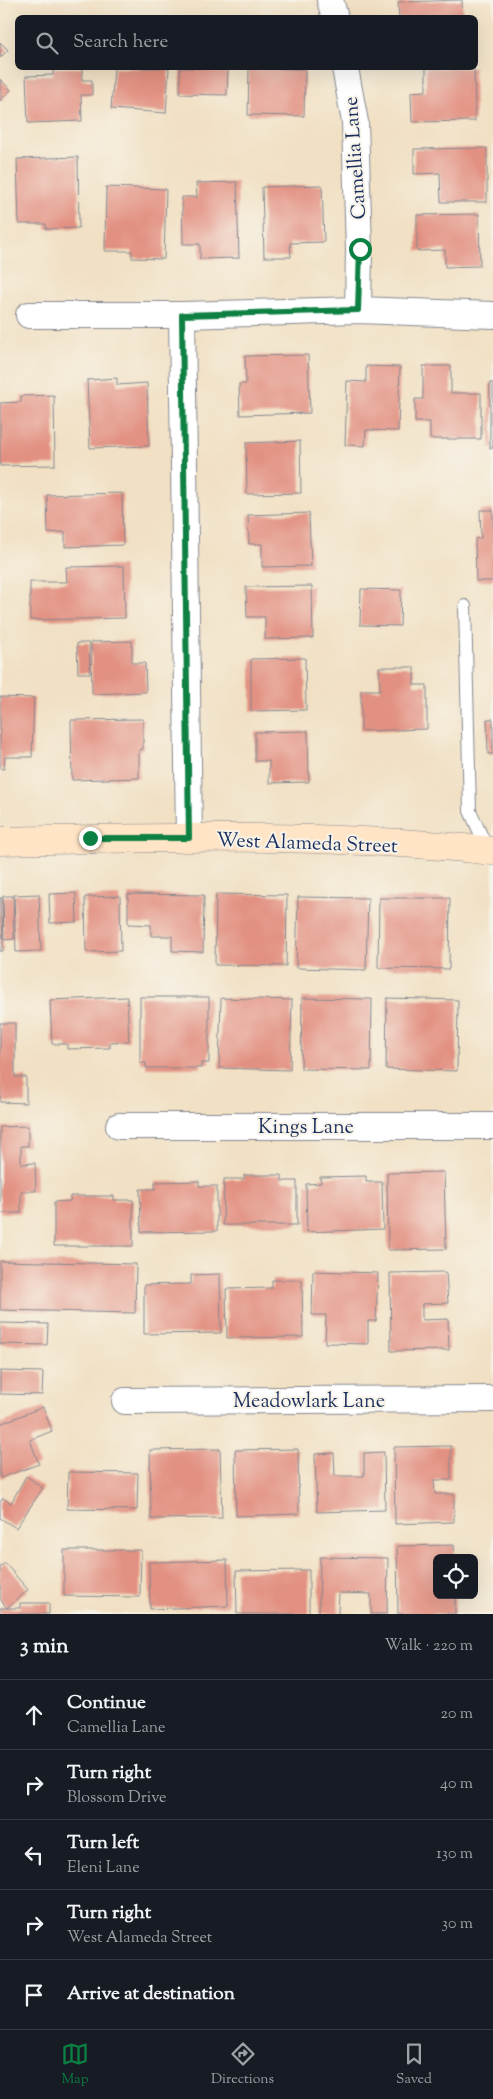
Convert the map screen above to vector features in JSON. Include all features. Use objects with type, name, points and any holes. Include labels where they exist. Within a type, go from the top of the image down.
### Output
[{"type":"street","points":[[330,0],[334,15]]},
{"type":"street","name":"Camellia Lane","points":[[345,70],[355,122],[360,249],[358,310]]},
{"type":"street","points":[[29,315],[182,315],[358,310],[493,316]]},
{"type":"street","points":[[182,315],[189,838]]},
{"type":"street","name":"West Alameda Street","points":[[0,841],[189,838],[348,841],[491,856]]},
{"type":"street","name":"Kings Lane","points":[[119,1126],[493,1126]]},
{"type":"street","name":"Meadowlark Lane","points":[[126,1401],[493,1399]]},
{"type":"lane","points":[[465,606],[470,811],[491,856]]},
{"type":"building","points":[[462,0],[463,15],[399,15],[398,2]]},
{"type":"building","points":[[0,42],[8,50],[0,58]]},
{"type":"building","points":[[53,70],[82,70],[82,80],[92,80],[92,95],[81,95],[82,121],[28,123],[26,76],[53,75]]},
{"type":"building","points":[[114,70],[169,70],[166,113],[111,109]]},
{"type":"building","points":[[180,70],[228,70],[227,95],[180,94]]},
{"type":"building","points":[[249,70],[305,70],[304,116],[248,115]]},
{"type":"building","points":[[426,70],[474,70],[475,121],[412,122],[411,92],[426,91]]},
{"type":"building","points":[[0,79],[11,90],[0,101]]},
{"type":"building","points":[[487,148],[487,202],[441,202],[440,173],[414,174],[414,149]]},
{"type":"building","points":[[78,157],[79,228],[46,229],[46,224],[19,224],[17,159]]},
{"type":"building","points":[[237,182],[239,258],[200,259],[200,244],[183,244],[182,197],[197,197],[196,183]]},
{"type":"building","points":[[322,185],[324,242],[290,243],[291,257],[264,257],[262,187]]},
{"type":"building","points":[[106,187],[166,189],[164,259],[132,258],[132,251],[105,251]]},
{"type":"building","points":[[479,214],[480,266],[445,267],[445,250],[417,251],[417,215]]},
{"type":"building","points":[[308,355],[310,413],[240,415],[239,384],[246,384],[245,356]]},
{"type":"building","points":[[366,366],[400,367],[398,431],[366,430],[365,446],[345,445],[347,381],[366,382]]},
{"type":"building","points":[[423,366],[451,366],[451,393],[481,393],[481,439],[430,439],[430,422],[415,422],[415,399],[423,399]]},
{"type":"building","points":[[117,378],[117,385],[147,383],[149,446],[90,448],[87,380]]},
{"type":"building","points":[[490,383],[493,383],[493,448],[490,448]]},
{"type":"building","points":[[54,395],[55,465],[0,466],[0,403],[21,402],[21,396]]},
{"type":"building","points":[[300,441],[301,493],[247,494],[246,443]]},
{"type":"building","points":[[122,493],[123,545],[65,547],[65,532],[48,533],[47,495]]},
{"type":"building","points":[[480,510],[493,510],[493,581],[476,581],[475,539],[481,538]]},
{"type":"building","points":[[309,513],[311,566],[262,567],[262,544],[249,544],[248,515]]},
{"type":"building","points":[[124,566],[125,618],[30,620],[30,582],[67,582],[66,567]]},
{"type":"building","points":[[312,586],[313,638],[265,639],[265,617],[247,617],[246,587]]},
{"type":"building","points":[[361,589],[401,590],[400,626],[360,625]]},
{"type":"building","points":[[132,641],[132,663],[145,663],[146,692],[92,694],[91,642]]},
{"type":"building","points":[[77,643],[89,643],[90,673],[78,673]]},
{"type":"building","points":[[305,658],[306,710],[251,711],[251,659]]},
{"type":"building","points":[[379,667],[414,667],[414,685],[427,685],[427,729],[361,731],[361,690],[380,690]]},
{"type":"building","points":[[0,697],[34,698],[32,757],[5,757],[4,769],[0,768]]},
{"type":"building","points":[[143,719],[143,749],[139,750],[139,778],[72,780],[71,720]]},
{"type":"building","points":[[487,719],[493,719],[493,754],[488,754]]},
{"type":"building","points":[[308,731],[309,782],[269,783],[269,761],[255,761],[255,732]]},
{"type":"building","points":[[76,893],[77,922],[50,923],[49,894]]},
{"type":"building","points":[[39,894],[41,951],[16,952],[14,895]]},
{"type":"building","points":[[128,894],[204,895],[203,952],[172,951],[172,936],[151,936],[151,925],[128,924]]},
{"type":"building","points":[[216,894],[287,895],[286,966],[215,965]]},
{"type":"building","points":[[3,896],[13,896],[14,939],[4,940]]},
{"type":"building","points":[[120,896],[121,951],[86,952],[85,897]]},
{"type":"building","points":[[298,897],[368,898],[366,970],[296,968]]},
{"type":"building","points":[[0,898],[2,898],[3,951],[0,951]]},
{"type":"building","points":[[379,898],[450,898],[449,969],[378,968]]},
{"type":"building","points":[[127,997],[129,1041],[110,1042],[110,1048],[67,1049],[67,1044],[52,1044],[50,1000]]},
{"type":"building","points":[[140,997],[209,997],[209,1063],[201,1063],[201,1068],[146,1068],[146,1063],[140,1063]]},
{"type":"building","points":[[221,998],[292,1000],[290,1070],[219,1068]]},
{"type":"building","points":[[302,998],[372,999],[371,1070],[301,1069]]},
{"type":"building","points":[[387,998],[458,1000],[457,1071],[386,1069]]},
{"type":"building","points":[[0,1023],[15,1023],[15,1077],[26,1077],[26,1103],[0,1102]]},
{"type":"building","points":[[28,1126],[28,1146],[21,1146],[21,1164],[35,1163],[36,1191],[21,1191],[21,1213],[0,1213],[0,1127]]},
{"type":"building","points":[[444,1172],[446,1249],[388,1250],[387,1173]]},
{"type":"building","points":[[244,1175],[282,1175],[282,1181],[297,1181],[297,1225],[223,1225],[224,1179],[244,1179]]},
{"type":"building","points":[[366,1176],[366,1182],[382,1182],[383,1229],[307,1232],[306,1184],[321,1183],[320,1177]]},
{"type":"building","points":[[199,1181],[199,1186],[217,1186],[217,1231],[141,1232],[140,1189],[155,1189],[155,1182]]},
{"type":"building","points":[[70,1196],[114,1196],[114,1200],[133,1200],[133,1246],[54,1246],[54,1202],[70,1201]]},
{"type":"building","points":[[0,1261],[136,1264],[135,1313],[0,1310]]},
{"type":"building","points":[[313,1271],[378,1273],[376,1321],[368,1321],[368,1344],[325,1343],[326,1315],[312,1315]]},
{"type":"building","points":[[446,1272],[448,1303],[422,1304],[422,1320],[448,1319],[449,1350],[391,1351],[390,1273]]},
{"type":"building","points":[[220,1274],[221,1333],[144,1334],[144,1285],[191,1284],[191,1275]]},
{"type":"building","points":[[272,1280],[302,1280],[303,1337],[227,1338],[226,1289],[272,1288]]},
{"type":"building","points":[[0,1323],[48,1324],[47,1345],[0,1344]]},
{"type":"building","points":[[0,1371],[43,1372],[42,1395],[0,1394]]},
{"type":"building","points":[[43,1407],[52,1431],[30,1440],[39,1464],[0,1478],[0,1424]]},
{"type":"building","points":[[451,1446],[451,1480],[434,1480],[435,1494],[454,1494],[454,1522],[395,1524],[394,1447]]},
{"type":"building","points":[[220,1449],[222,1518],[151,1519],[150,1450]]},
{"type":"building","points":[[298,1449],[299,1514],[236,1516],[235,1450]]},
{"type":"building","points":[[384,1452],[385,1510],[317,1512],[315,1454],[334,1453],[335,1476],[364,1476],[364,1453]]},
{"type":"building","points":[[68,1472],[138,1473],[137,1510],[67,1509]]},
{"type":"building","points":[[26,1476],[43,1488],[16,1528],[0,1518],[0,1502],[3,1498],[11,1503]]},
{"type":"building","points":[[454,1545],[455,1554],[433,1554],[433,1599],[455,1599],[455,1614],[398,1614],[397,1546]]},
{"type":"building","points":[[64,1550],[141,1550],[140,1597],[64,1596]]},
{"type":"building","points":[[320,1557],[388,1558],[387,1614],[371,1614],[371,1594],[339,1593],[338,1614],[319,1614]]},
{"type":"building","points":[[227,1560],[228,1606],[150,1609],[149,1562]]},
{"type":"building","points":[[5,1563],[28,1590],[7,1608],[0,1599],[0,1567]]},
{"type":"building","points":[[309,1570],[309,1614],[237,1614],[236,1571]]},
{"type":"building","points":[[20,1603],[49,1603],[49,1614],[0,1614],[0,1608],[20,1608]]},
{"type":"route","points":[[90,838],[189,838],[182,315],[358,310],[360,249]]}]
